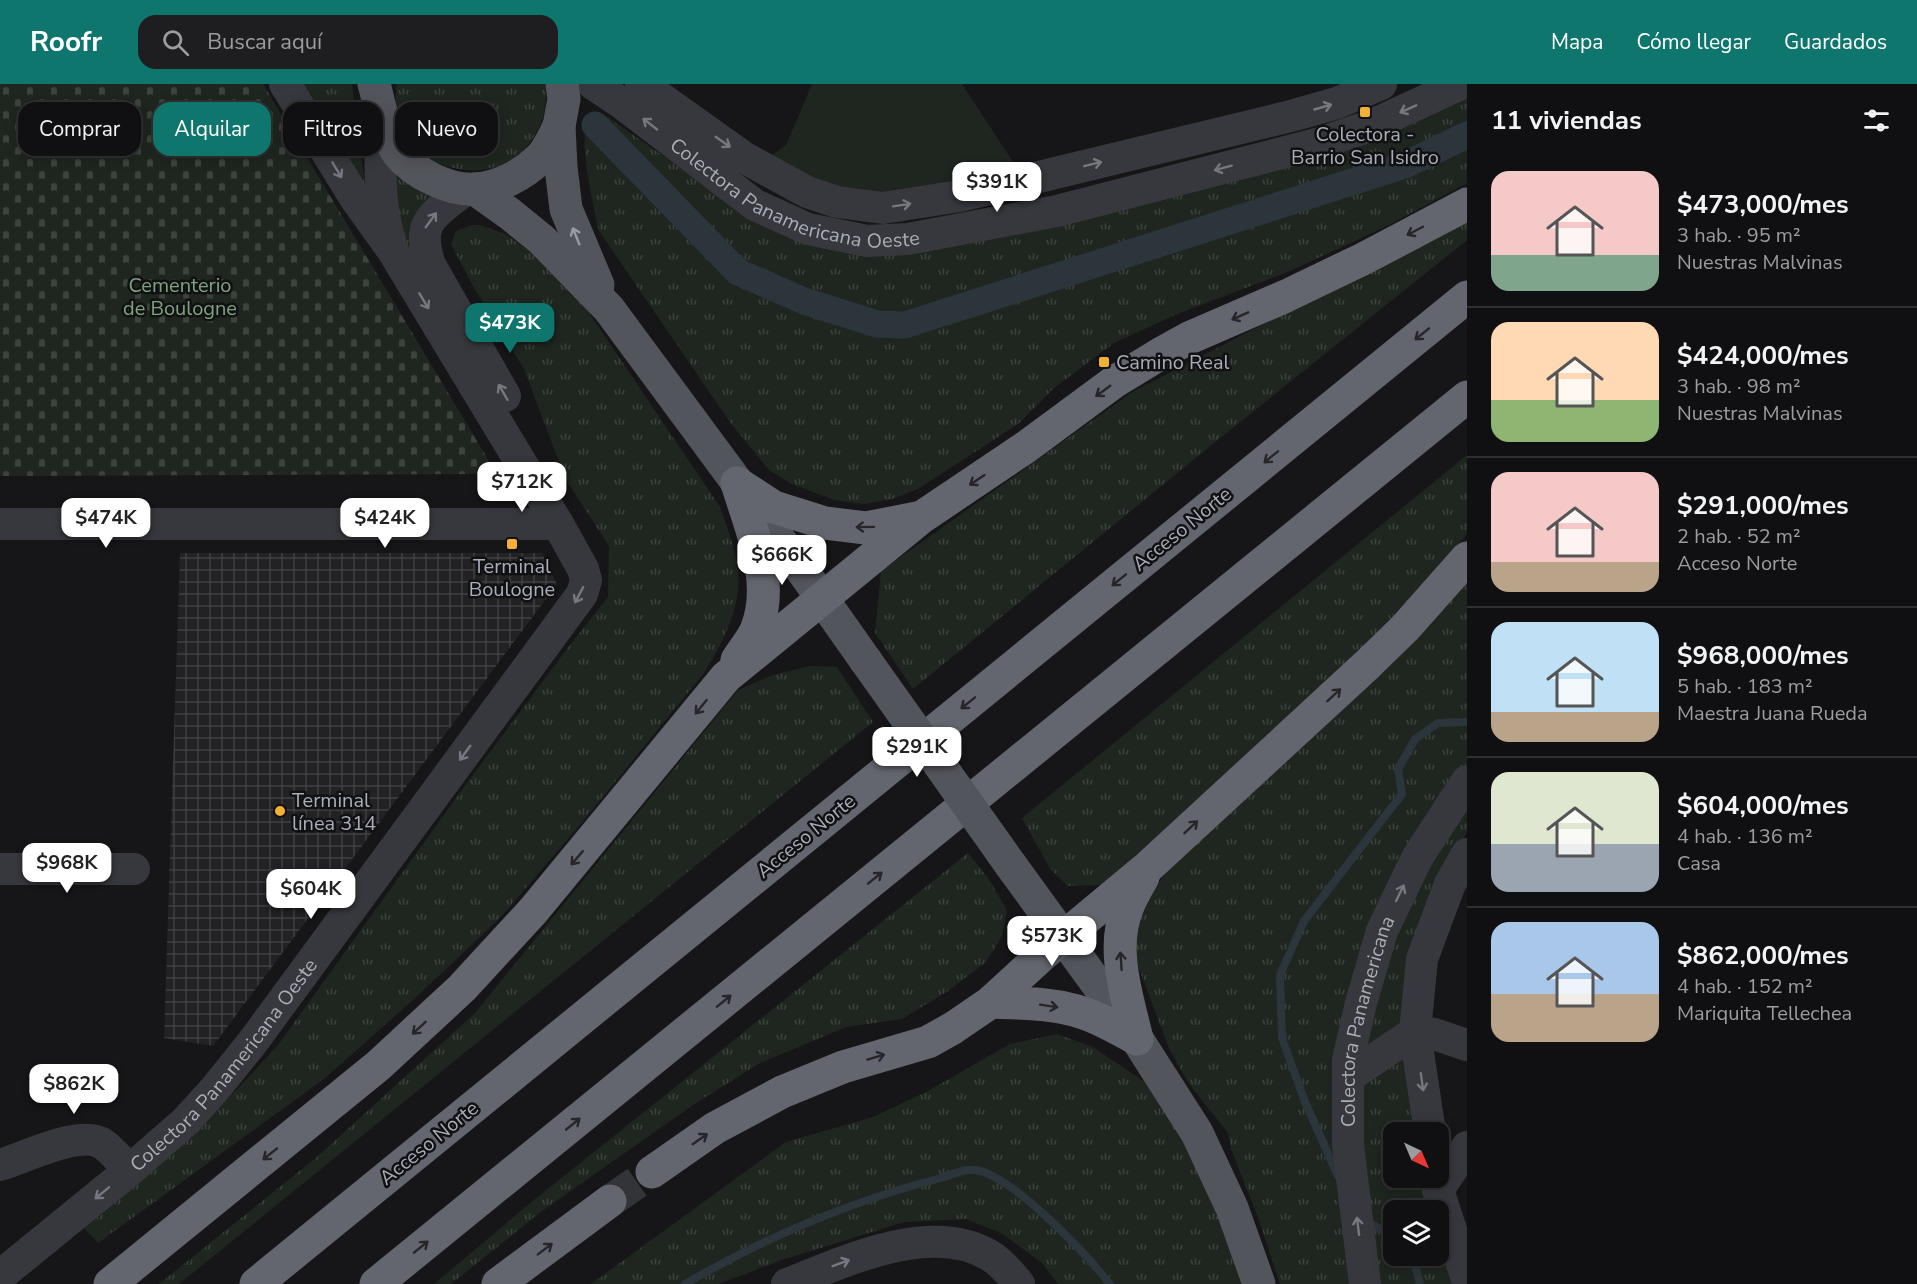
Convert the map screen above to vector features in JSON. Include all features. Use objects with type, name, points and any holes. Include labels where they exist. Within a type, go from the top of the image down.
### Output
[{"type":"highway","points":[[726,677],[922,517],[1026,447],[1114,382],[1189,338],[1287,296],[1364,259],[1467,204]]},
{"type":"highway","name":"Acceso Norte","points":[[256,1284],[1467,297]]},
{"type":"highway","points":[[376,1284],[1467,396]]},
{"type":"highway","points":[[737,483],[774,507],[825,523],[866,528],[922,517]]},
{"type":"highway","points":[[110,1284],[379,1065],[462,988],[532,911],[726,677],[757,629],[765,596],[762,565],[737,483]]},
{"type":"highway","points":[[652,1172],[716,1128],[782,1092],[843,1067],[928,1042],[991,1002],[1041,956],[1148,867],[1406,628],[1467,558]]},
{"type":"highway","points":[[1137,1039],[1122,978],[1120,940],[1127,907],[1148,867]]},
{"type":"highway","points":[[991,1002],[1036,1004],[1071,1009],[1103,1021],[1137,1039]]},
{"type":"highway","points":[[498,1284],[610,1201]]},
{"type":"main road","points":[[562,84],[564,99],[559,126],[566,209],[609,309]]},
{"type":"main road","points":[[379,96],[397,152],[428,178],[470,189],[510,214],[542,240],[609,309],[822,598],[1063,939],[1137,1039],[1197,1133],[1232,1208],[1258,1284]]},
{"type":"main road","points":[[470,189],[514,178],[542,157],[559,126]]},
{"type":"street","points":[[285,84],[355,198],[393,251],[558,524]]},
{"type":"street","name":"Colectora Panamericana Oeste","points":[[593,84],[623,104],[755,206],[808,229],[867,241],[908,239],[1057,211],[1320,142],[1364,129],[1461,84]]},
{"type":"street","points":[[641,84],[745,158],[807,192],[837,202],[883,208],[960,196],[1291,116],[1337,103],[1381,84]]},
{"type":"street","points":[[379,96],[384,220],[393,251]]},
{"type":"street","points":[[470,189],[431,217],[425,228],[423,239],[426,251],[430,265],[524,429],[558,524]]},
{"type":"street","points":[[0,524],[558,524]]},
{"type":"street","name":"Colectora Panamericana Oeste","points":[[0,1276],[186,1121],[252,1043],[582,594],[586,580],[583,568],[558,524]]},
{"type":"street","name":"Colectora Panamericana","points":[[1365,1284],[1348,1145],[1348,1060],[1382,931],[1417,858],[1467,782]]},
{"type":"street","points":[[1428,1122],[1415,1032],[1422,959],[1450,884],[1467,855]]},
{"type":"street","points":[[0,869],[134,869]]},
{"type":"street","points":[[1348,1077],[1415,1032],[1434,1034],[1467,1045]]},
{"type":"street","points":[[0,1165],[53,1146],[85,1139],[101,1143],[130,1170]]},
{"type":"street","points":[[1449,1169],[1467,1147]]},
{"type":"street","points":[[1438,1188],[1467,1279]]},
{"type":"street","points":[[786,1284],[863,1255],[908,1243],[959,1243],[990,1255],[1019,1284]]},
{"type":"shaded area","name":"Terminal línea 314","points":[[180,553],[542,553],[557,584],[213,1046],[164,1038]]},
{"type":"green space","name":"Cementerio de Boulogne","points":[[0,84],[263,84],[283,117],[283,156],[306,156],[489,461],[478,474],[0,476]]},
{"type":"green space","points":[[302,84],[352,84],[354,102],[313,102]]},
{"type":"green space","points":[[397,84],[545,84],[546,94],[546,105],[540,125],[523,150],[501,165],[475,170],[449,167],[426,156],[498,156],[498,102],[397,102]]},
{"type":"green space","points":[[812,84],[962,84],[1021,174],[886,200],[846,197],[768,158],[786,145]]},
{"type":"green space","points":[[1467,97],[1467,183],[1385,227],[1288,272],[1177,314],[1114,343],[1054,388],[1018,424],[918,489],[892,499],[864,504],[834,500],[790,483],[769,470],[732,425],[599,231],[588,177],[585,146],[585,133],[589,121],[595,117],[606,116],[708,187],[881,251]]},
{"type":"green space","points":[[346,156],[361,156],[365,186]]},
{"type":"green space","points":[[394,169],[417,190],[432,194],[421,215],[469,356],[398,232]]},
{"type":"green space","points":[[1467,219],[1467,240],[913,689],[875,633],[881,571],[1134,391]]},
{"type":"green space","points":[[472,225],[480,225],[505,234],[541,259],[575,292],[720,507],[733,545],[738,569],[737,597],[730,624],[704,673],[580,825],[499,919],[324,1079],[98,1243],[83,1227],[202,1127],[278,1045],[464,787],[608,597],[609,546],[566,480],[524,369],[473,286],[451,244],[456,231]]},
{"type":"green space","points":[[1467,455],[1467,534],[1383,629],[1104,885],[1067,886],[1049,867],[1022,818]]},
{"type":"green space","points":[[1467,580],[1467,763],[1440,799],[1340,1045],[1352,1284],[1280,1284],[1258,1217],[1231,1149],[1228,1133],[1189,1084],[1169,1048],[1135,958],[1137,926],[1154,889],[1174,862]]},
{"type":"green space","points":[[810,666],[837,667],[873,722],[179,1284],[159,1284],[317,1157],[475,1013],[738,690],[773,675]]},
{"type":"green space","points":[[1467,802],[1467,831],[1412,946],[1417,1122],[1383,1122],[1383,1188],[1430,1188],[1434,1200],[1383,1200],[1383,1266],[1449,1266],[1449,1260],[1455,1284],[1374,1284],[1357,1145],[1371,1004],[1418,877]]},
{"type":"green space","points":[[968,853],[988,878],[1007,910],[1002,936],[986,962],[948,991],[902,1019],[846,1027],[760,1063],[696,1103],[542,1211],[451,1284],[434,1284],[534,1200]]},
{"type":"green space","points":[[1057,1034],[1093,1047],[1158,1091],[1225,1219],[1247,1284],[1058,1284],[1042,1263],[1003,1234],[966,1219],[904,1222],[782,1260],[718,1284],[591,1284],[786,1142],[873,1117],[928,1091],[1010,1044]]},
{"type":"waterway","points":[[595,125],[738,272],[804,301],[877,324],[905,325],[1405,165],[1467,135]]},
{"type":"waterway","points":[[1338,1176],[1305,1102],[1282,1038],[1280,975],[1304,921],[1402,794],[1398,769],[1415,739],[1438,723],[1467,722]]},
{"type":"waterway","points":[[685,1284],[746,1251],[809,1222],[908,1187],[972,1170],[992,1176],[1029,1201],[1067,1236],[1110,1284]]},
{"type":"waterway","points":[[1365,1221],[1383,1230]]},
{"type":"waterway","points":[[1415,1266],[1420,1284]]},
{"type":"tunnel","points":[[610,1201],[652,1172]]},
{"type":"place","name":"Colectora - Barrio San Isidro","points":[[1365,112]]},
{"type":"place","name":"Camino Real","points":[[1104,362]]},
{"type":"place","name":"Terminal Boulogne","points":[[512,544]]},
{"type":"place","name":"Terminal línea 314","points":[[280,811]]}]
